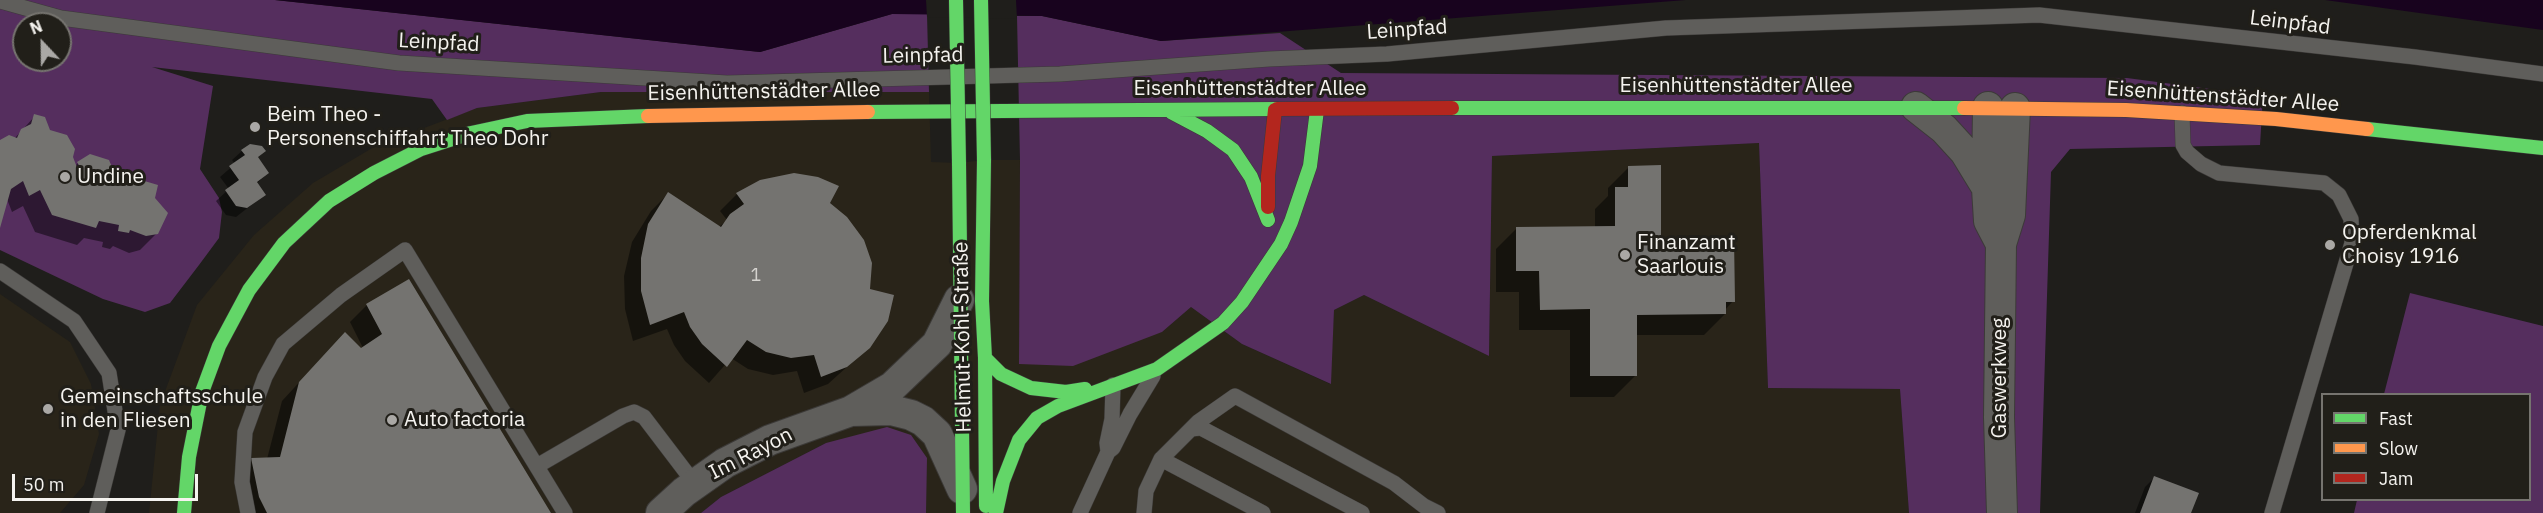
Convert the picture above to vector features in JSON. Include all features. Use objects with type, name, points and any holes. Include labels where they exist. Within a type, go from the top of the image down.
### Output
[{"type":"street","name":"Helmut-Kohl-Straße","points":[[956,0],[963,501]]},
{"type":"street","name":"Helmut-Kohl-Straße","points":[[981,0],[984,160],[981,301],[985,358],[986,513]]},
{"type":"street","name":"Gaswerkweg","points":[[1916,107],[1944,129],[1965,152],[1987,188]]},
{"type":"street","name":"Eisenhüttenstädter Allee","points":[[184,513],[189,457],[202,392],[219,346],[249,290],[284,243],[329,201],[374,173],[421,149],[471,133],[527,121],[584,117],[914,111],[2002,107],[2182,113],[2276,119],[2543,148]]},
{"type":"street","name":"Gaswerkweg","points":[[2001,244],[1989,222],[1987,188],[2002,107]]},
{"type":"street","name":"Gaswerkweg","points":[[2002,107],[2010,215],[2001,244],[1999,417],[2002,513]]},
{"type":"street","points":[[1166,110],[1207,131],[1233,150],[1251,177],[1268,232]]},
{"type":"street","points":[[1269,259],[1268,177],[1275,110]]},
{"type":"street","points":[[996,513],[1003,481],[1019,440],[1037,418],[1058,406],[1157,369],[1223,323],[1242,302],[1281,244],[1292,222],[1310,166],[1317,110]]},
{"type":"street","name":"Im Rayon","points":[[661,513],[695,484],[725,463],[770,440],[851,411],[892,387],[937,344],[959,300]]},
{"type":"street","points":[[985,358],[1001,374],[1031,388],[1066,392],[1113,385]]},
{"type":"street","name":"Im Rayon","points":[[851,411],[891,410],[923,421],[937,434],[963,501]]},
{"type":"lane","name":"Leinpfad","points":[[0,1],[61,18],[399,63],[727,83],[1060,74],[1269,59],[1387,54],[1666,28],[2038,15],[2415,57],[2543,74]]},
{"type":"lane","points":[[2182,113],[2183,145],[2201,165],[2219,173],[2324,183],[2339,195],[2351,219],[2352,243],[2272,513]]},
{"type":"lane","points":[[248,513],[242,482],[245,432],[265,377],[283,344],[341,295],[405,250],[566,513]]},
{"type":"lane","points":[[0,271],[74,321],[109,373],[118,430],[97,513]]},
{"type":"lane","points":[[1080,513],[1108,452],[1113,448],[1157,369]]},
{"type":"lane","points":[[1108,452],[1113,385]]},
{"type":"lane","points":[[1145,513],[1146,491],[1161,459],[1191,429],[1235,396],[1394,483],[1424,506],[1438,513]]},
{"type":"lane","points":[[537,466],[623,416],[634,412],[644,417],[695,484]]},
{"type":"lane","points":[[1191,429],[1201,428],[1362,513]]},
{"type":"lane","points":[[1161,459],[1263,513]]},
{"type":"shaded area","points":[[0,0],[275,0],[760,52],[892,14],[927,14],[929,92],[601,92],[477,108],[447,120],[432,99],[152,67],[213,86],[200,169],[219,198],[222,212],[219,238],[170,303],[145,312],[103,299],[0,250]]},
{"type":"shaded area","points":[[275,0],[1686,0],[1161,41],[1042,16],[892,14],[760,52]]},
{"type":"shaded area","points":[[2325,0],[2543,0],[2543,30]]},
{"type":"shaded area","points":[[1017,16],[1042,16],[1161,41],[1280,33],[1341,73],[2127,78],[2263,96],[2260,145],[2070,149],[2051,172],[2040,513],[1909,513],[1900,389],[1768,388],[1759,143],[1492,156],[1489,356],[1364,295],[1334,310],[1331,384],[1242,344],[1191,307],[1162,332],[1073,366],[1019,364],[1020,160]]},
{"type":"shaded area","points":[[601,92],[929,92],[931,162],[1020,160],[1019,364],[1162,332],[1191,307],[1242,344],[1330,384],[1334,310],[1364,295],[1489,356],[1492,156],[1759,143],[1768,388],[1900,389],[1909,513],[926,513],[926,458],[826,443],[721,497],[701,513],[149,513],[160,405],[197,305],[254,235],[313,183],[374,147],[477,108]]},
{"type":"shaded area","points":[[2410,293],[2543,326],[2543,513],[2354,513],[2357,501],[2531,501],[2531,393],[2384,393]]},
{"type":"shaded area","name":"Gemeinschaftsschule in den Fliesen","points":[[0,294],[70,342],[91,384],[99,434],[84,485],[60,513],[0,513]]},
{"type":"shaded area","points":[[887,427],[911,435],[927,458],[926,513],[701,513],[721,497],[826,443]]},
{"type":"pier","points":[[926,0],[1016,0],[1017,19],[927,17]]},
{"type":"building","name":"Undine","points":[[34,114],[45,117],[50,130],[67,135],[75,149],[73,157],[78,170],[81,169],[77,162],[90,154],[109,160],[114,172],[158,185],[155,198],[168,213],[158,234],[146,236],[130,230],[129,233],[118,231],[119,225],[99,221],[96,228],[52,215],[40,190],[29,196],[23,181],[11,189],[0,228],[0,140],[9,135],[17,138],[21,129],[31,124]]},
{"type":"building","points":[[250,144],[262,146],[266,151],[258,157],[269,173],[257,182],[266,195],[247,208],[236,206],[225,190],[239,180],[229,166],[245,155],[241,150]]},
{"type":"building","name":"Finanzamt Saarlouis","points":[[1661,165],[1661,239],[1734,238],[1735,302],[1726,302],[1726,314],[1637,315],[1637,376],[1590,376],[1590,309],[1540,310],[1539,271],[1516,271],[1516,227],[1615,226],[1615,187],[1628,187],[1628,166]]},
{"type":"building","points":[[794,173],[818,177],[839,186],[830,203],[847,217],[864,240],[872,263],[870,289],[894,295],[888,321],[870,348],[847,367],[821,377],[814,355],[791,358],[766,352],[747,340],[727,367],[702,344],[690,327],[684,312],[650,325],[641,291],[641,258],[648,224],[668,192],[721,227],[730,214],[744,204],[736,193],[760,180]]},
{"type":"building","name":"Auto factoria","points":[[409,279],[551,513],[267,513],[259,497],[251,458],[280,457],[299,382],[345,332],[361,348],[382,334],[366,304]]},
{"type":"building","points":[[2154,476],[2199,493],[2191,513],[2140,513]]},
{"type":"traffic: fast","points":[[956,0],[959,163]]},
{"type":"traffic: fast","points":[[981,0],[984,160]]},
{"type":"traffic: fast","points":[[1452,108],[1964,108]]},
{"type":"traffic: fast","points":[[868,112],[1277,109]]},
{"type":"traffic: fast","points":[[996,513],[1003,481],[1019,440],[1037,418],[1058,406],[1157,369],[1223,323],[1242,302],[1281,244],[1291,222],[1310,166],[1317,110]]},
{"type":"traffic: fast","points":[[1171,112],[1207,131],[1233,150],[1251,177],[1268,220]]},
{"type":"traffic: fast","points":[[184,513],[189,457],[202,392],[219,346],[249,290],[284,243],[329,201],[374,173],[421,149],[471,133],[527,121],[648,116]]},
{"type":"traffic: fast","points":[[2367,129],[2543,148]]},
{"type":"traffic: fast","points":[[984,160],[982,301],[985,358],[986,506]]},
{"type":"traffic: fast","points":[[959,163],[963,513]]},
{"type":"traffic: fast","points":[[985,358],[1001,374],[1031,388],[1066,392],[1085,389]]},
{"type":"traffic: slow","points":[[1964,108],[2126,110],[2276,119],[2367,129]]},
{"type":"traffic: slow","points":[[648,116],[868,112]]},
{"type":"traffic: jam","points":[[1277,109],[1452,108]]},
{"type":"traffic: jam","points":[[1268,207],[1268,176],[1275,110]]},
{"type":"place","name":"Beim Theo - Personenschiffahrt Theo Dohr","points":[[255,127]]},
{"type":"place","name":"Undine","points":[[65,177]]},
{"type":"place","name":"Opferdenkmal Choisy 1916","points":[[2330,245]]},
{"type":"place","name":"Finanzamt Saarlouis","points":[[1625,255]]},
{"type":"place","name":"Gemeinschaftsschule in den Fliesen","points":[[48,409]]},
{"type":"place","name":"Auto factoria","points":[[392,420]]}]
